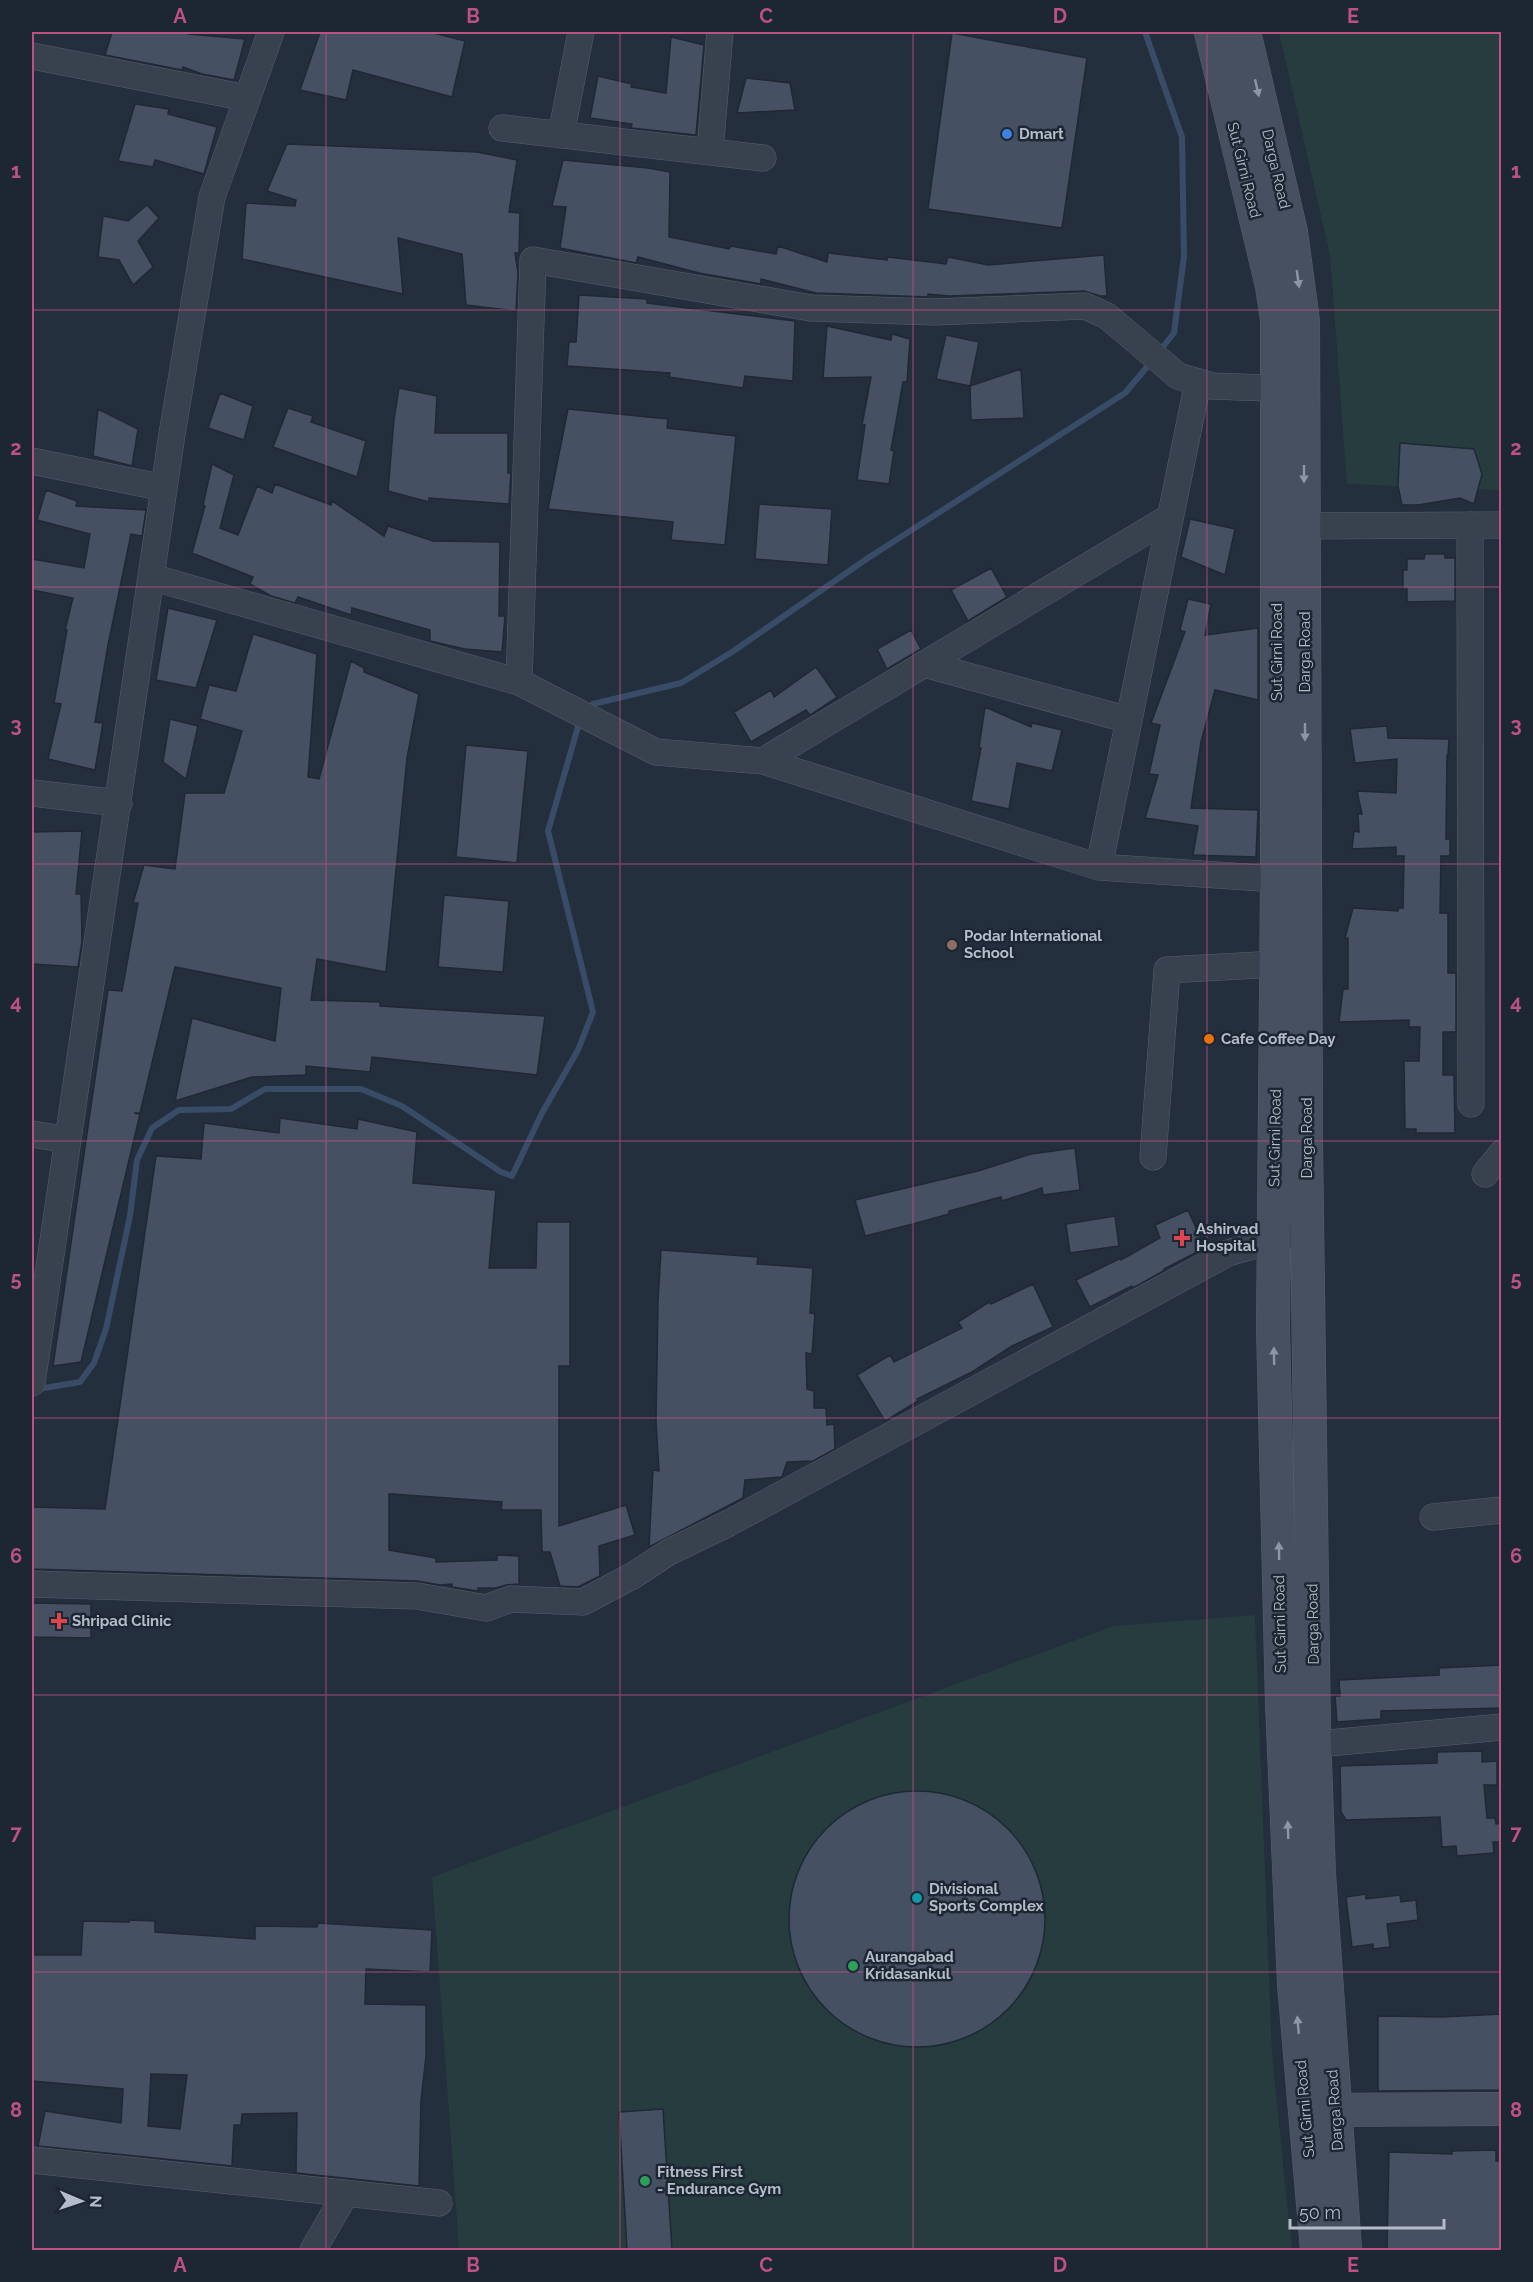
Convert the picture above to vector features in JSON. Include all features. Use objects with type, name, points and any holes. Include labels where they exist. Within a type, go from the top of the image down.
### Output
[{"type":"main road","name":"Sut Girni Road","points":[[1212,32],[1272,286],[1290,388]]},
{"type":"main road","name":"Darga Road","points":[[1244,32],[1291,232],[1304,321],[1290,388],[1290,526],[1307,1231],[1299,1745],[1319,1874],[1320,2110],[1345,2250]]},
{"type":"main road","name":"Sut Girni Road","points":[[1290,526],[1277,879],[1273,1340],[1299,1745]]},
{"type":"main road","points":[[1320,2110],[1502,2109]]},
{"type":"main road","name":"Sut Girni Road","points":[[1317,2250],[1320,2110]]},
{"type":"street","points":[[33,1372],[41,1261],[68,1140],[164,488],[212,197],[272,32]]},
{"type":"street","points":[[561,135],[581,32]]},
{"type":"street","points":[[710,151],[720,32]]},
{"type":"street","points":[[32,56],[247,98]]},
{"type":"street","points":[[502,128],[763,158]]},
{"type":"street","points":[[519,682],[533,261],[811,308],[935,312],[1085,306],[1107,316],[1188,379],[1212,386],[1290,388]]},
{"type":"street","points":[[1099,867],[1170,517],[1188,379]]},
{"type":"street","points":[[32,461],[164,488]]},
{"type":"street","points":[[763,761],[1170,517]]},
{"type":"street","points":[[1470,525],[1471,1104]]},
{"type":"street","points":[[1290,526],[1502,525]]},
{"type":"street","points":[[151,577],[519,682],[656,752],[763,761],[1099,867],[1277,879]]},
{"type":"street","points":[[924,664],[1129,720]]},
{"type":"street","points":[[32,793],[119,803]]},
{"type":"street","points":[[1153,1157],[1167,970],[1276,964]]},
{"type":"street","points":[[32,1134],[68,1140]]},
{"type":"street","points":[[1485,1174],[1502,1153]]},
{"type":"street","points":[[32,1584],[417,1596],[486,1608],[511,1599],[583,1602],[634,1575],[669,1552],[729,1523],[1228,1253],[1307,1231]]},
{"type":"street","points":[[1433,1517],[1502,1510]]},
{"type":"street","points":[[1299,1745],[1502,1727]]},
{"type":"street","points":[[32,2160],[439,2203]]},
{"type":"street","points":[[313,2250],[346,2193]]},
{"type":"green space","points":[[1279,32],[1501,32],[1501,490],[1347,484],[1330,255]]},
{"type":"green space","name":"Aurangabad Kridasankul","points":[[1255,1615],[1272,2054],[1292,2250],[459,2250],[432,1877],[1114,1626]]},
{"type":"building","points":[[112,32],[190,32],[189,34],[245,39],[234,80],[202,74],[183,67],[182,70],[105,55]]},
{"type":"building","points":[[320,32],[430,32],[465,41],[452,97],[353,70],[346,100],[300,90]]},
{"type":"building","name":"Dmart","points":[[952,33],[1087,58],[1062,228],[928,209]]},
{"type":"building","points":[[671,37],[704,45],[696,135],[631,128],[632,124],[590,118],[598,76],[632,84],[631,87],[666,93]]},
{"type":"building","points":[[746,78],[790,83],[795,110],[737,113]]},
{"type":"building","points":[[135,104],[169,109],[168,114],[217,127],[204,174],[155,160],[153,167],[118,161]]},
{"type":"building","points":[[287,144],[477,152],[517,160],[509,212],[520,213],[519,253],[515,253],[518,273],[516,311],[466,305],[462,254],[398,238],[403,294],[242,259],[246,203],[295,206],[296,200],[267,191]]},
{"type":"building","points":[[563,160],[670,172],[669,237],[729,249],[731,246],[776,254],[778,246],[827,262],[828,253],[946,264],[948,257],[988,265],[1104,255],[1107,296],[1084,291],[949,296],[928,294],[928,297],[816,293],[761,279],[761,284],[699,273],[638,257],[636,263],[560,248],[566,207],[552,206]]},
{"type":"building","points":[[147,205],[159,218],[138,241],[153,267],[133,285],[119,260],[98,257],[103,216],[128,221]]},
{"type":"building","points":[[579,295],[647,299],[647,303],[795,321],[793,381],[745,376],[743,388],[669,377],[670,373],[567,366],[569,342],[576,342]]},
{"type":"building","points":[[827,326],[891,340],[892,334],[910,339],[907,382],[903,382],[891,450],[894,451],[889,484],[857,480],[865,425],[862,425],[871,377],[823,378]]},
{"type":"building","points":[[946,335],[979,342],[970,386],[936,379]]},
{"type":"building","points":[[1021,369],[1024,418],[971,420],[970,386]]},
{"type":"building","points":[[399,388],[437,396],[435,433],[508,433],[508,473],[511,473],[509,504],[429,498],[429,502],[388,491]]},
{"type":"building","points":[[220,393],[253,406],[244,440],[208,428]]},
{"type":"building","points":[[288,408],[313,416],[311,422],[366,441],[357,477],[273,447]]},
{"type":"building","points":[[98,409],[138,429],[132,466],[93,456]]},
{"type":"building","points":[[568,409],[668,419],[667,428],[736,436],[725,545],[671,540],[673,522],[548,509]]},
{"type":"building","points":[[1400,443],[1474,449],[1482,474],[1474,504],[1460,498],[1418,505],[1402,505],[1398,486]]},
{"type":"building","points":[[212,464],[234,475],[220,528],[238,535],[257,486],[272,493],[275,484],[331,505],[332,501],[384,536],[388,526],[433,541],[500,542],[499,616],[505,616],[502,652],[465,649],[430,641],[430,630],[352,608],[351,615],[298,597],[295,603],[271,596],[250,584],[253,577],[192,553],[205,506],[203,505]]},
{"type":"building","points":[[46,490],[77,501],[76,506],[146,510],[142,536],[131,534],[108,645],[95,722],[103,723],[95,770],[48,759],[61,704],[54,703],[67,630],[65,630],[73,598],[32,590],[32,559],[84,568],[90,534],[37,520]]},
{"type":"building","points":[[759,504],[832,509],[828,565],[755,559]]},
{"type":"building","points":[[1190,519],[1235,529],[1225,575],[1181,557]]},
{"type":"building","points":[[1425,554],[1445,554],[1445,558],[1455,558],[1455,601],[1407,602],[1407,589],[1403,589],[1403,570],[1407,570],[1407,559],[1424,559]]},
{"type":"building","points":[[991,568],[1007,597],[968,621],[951,590]]},
{"type":"building","points":[[1188,599],[1211,604],[1205,635],[1258,628],[1258,700],[1215,690],[1201,742],[1191,808],[1258,810],[1256,857],[1193,855],[1198,826],[1145,818],[1158,775],[1149,774],[1160,725],[1151,723],[1185,632],[1180,630]]},
{"type":"building","points":[[168,608],[217,620],[196,688],[156,680]]},
{"type":"building","points":[[911,630],[921,649],[887,669],[877,649]]},
{"type":"building","points":[[253,634],[317,654],[308,777],[319,779],[351,661],[364,668],[364,672],[419,694],[407,758],[386,972],[317,959],[311,1000],[380,1002],[380,1006],[545,1016],[537,1075],[372,1057],[370,1072],[306,1066],[306,1075],[252,1077],[175,1101],[192,1018],[275,1041],[281,988],[175,967],[140,1113],[134,1113],[140,1114],[81,1362],[53,1366],[108,990],[122,991],[138,903],[133,903],[144,865],[175,869],[185,793],[224,793],[242,731],[200,719],[209,685],[236,691]]},
{"type":"building","points":[[816,667],[837,697],[810,715],[806,710],[751,742],[734,712],[771,690],[774,697]]},
{"type":"building","points":[[985,707],[1031,727],[1032,723],[1062,730],[1052,771],[1017,763],[1009,809],[971,801],[981,748],[979,748]]},
{"type":"building","points":[[170,719],[198,726],[186,779],[163,762]]},
{"type":"building","points":[[1387,726],[1388,738],[1449,739],[1446,839],[1450,839],[1450,856],[1441,856],[1440,913],[1448,913],[1448,973],[1456,973],[1456,1032],[1443,1032],[1443,1075],[1454,1075],[1455,1133],[1416,1133],[1416,1129],[1405,1129],[1404,1061],[1419,1061],[1420,1027],[1409,1027],[1409,1020],[1339,1022],[1343,989],[1348,989],[1348,938],[1345,938],[1353,908],[1398,911],[1398,908],[1403,908],[1404,856],[1396,856],[1396,847],[1352,849],[1354,831],[1359,832],[1358,814],[1362,814],[1357,791],[1396,793],[1397,759],[1355,763],[1350,729]]},
{"type":"building","points":[[466,745],[528,751],[517,863],[456,857]]},
{"type":"building","points":[[82,831],[76,894],[81,894],[82,941],[78,967],[32,964],[32,832]]},
{"type":"building","points":[[444,895],[509,901],[503,972],[438,967]]},
{"type":"building","points":[[280,1118],[357,1129],[358,1119],[417,1132],[413,1183],[496,1190],[489,1268],[536,1268],[537,1222],[570,1222],[570,1366],[559,1366],[559,1526],[626,1505],[635,1535],[599,1546],[600,1576],[578,1587],[560,1586],[550,1552],[542,1552],[541,1510],[501,1510],[502,1502],[392,1494],[389,1494],[389,1550],[436,1558],[436,1562],[497,1560],[497,1555],[519,1556],[519,1584],[478,1588],[478,1591],[452,1587],[452,1584],[440,1585],[417,1581],[32,1569],[32,1507],[105,1509],[156,1156],[201,1159],[204,1123],[279,1133]]},
{"type":"building","points":[[1075,1148],[1080,1190],[1043,1195],[1042,1188],[1002,1201],[1001,1197],[949,1211],[949,1214],[865,1236],[855,1200],[978,1171],[1031,1154]]},
{"type":"building","points":[[1188,1210],[1205,1248],[1133,1288],[1132,1286],[1090,1307],[1076,1280],[1121,1258],[1121,1260],[1160,1238],[1155,1225]]},
{"type":"building","points":[[1115,1216],[1119,1246],[1070,1253],[1066,1224]]},
{"type":"building","points":[[661,1250],[758,1257],[757,1264],[813,1268],[810,1313],[815,1314],[812,1354],[806,1353],[807,1389],[814,1391],[814,1408],[826,1408],[827,1425],[834,1424],[835,1449],[813,1461],[787,1462],[782,1477],[745,1480],[743,1498],[649,1547],[653,1470],[659,1471],[656,1422]]},
{"type":"building","points":[[1033,1284],[1053,1327],[1012,1346],[972,1372],[917,1399],[918,1401],[885,1421],[857,1375],[890,1355],[894,1362],[962,1328],[958,1322],[989,1302],[991,1304]]},
{"type":"building","points":[[32,1603],[91,1604],[91,1638],[32,1637]]},
{"type":"building","points":[[1502,1665],[1502,1708],[1381,1711],[1381,1719],[1337,1722],[1335,1696],[1340,1696],[1339,1680],[1439,1675],[1439,1668]]},
{"type":"building","points":[[1482,1751],[1482,1762],[1497,1761],[1497,1785],[1484,1785],[1487,1818],[1495,1818],[1496,1824],[1502,1823],[1502,1842],[1493,1842],[1494,1853],[1457,1856],[1456,1846],[1442,1847],[1440,1817],[1346,1820],[1341,1812],[1340,1766],[1437,1763],[1437,1752]]},
{"type":"building","name":"Divisional Sports Complex","points":[[917,1791],[942,1794],[966,1801],[998,1820],[1016,1838],[1035,1870],[1042,1894],[1045,1919],[1042,1944],[1035,1968],[1016,2000],[998,2018],[966,2037],[942,2044],[917,2047],[892,2044],[868,2037],[836,2018],[818,2000],[799,1968],[792,1944],[789,1919],[792,1894],[799,1870],[818,1838],[836,1820],[868,1801],[892,1794]]},
{"type":"building","points":[[1366,1894],[1366,1899],[1400,1895],[1401,1902],[1416,1900],[1418,1920],[1387,1924],[1390,1947],[1373,1949],[1373,1944],[1352,1947],[1346,1897]]},
{"type":"building","points":[[129,1920],[155,1921],[155,1932],[255,1939],[255,1926],[317,1927],[318,1923],[432,1930],[430,1972],[366,1969],[365,2004],[426,2005],[426,2056],[421,2101],[419,2186],[296,2173],[297,2113],[242,2114],[241,2125],[234,2125],[232,2166],[38,2146],[45,2111],[121,2123],[123,2089],[32,2081],[32,1955],[81,1955],[83,1921],[129,1922]],"holes":[[[151,2074],[187,2075],[180,2129],[148,2126]]]},
{"type":"building","points":[[1502,2014],[1502,2090],[1378,2091],[1378,2016],[1442,2017]]},
{"type":"building","name":"Fitness First - Endurance Gym","points":[[663,2109],[672,2250],[627,2250],[619,2112]]},
{"type":"building","points":[[1496,2150],[1496,2161],[1502,2161],[1502,2250],[1387,2250],[1389,2152],[1452,2154],[1452,2151]]},
{"type":"waterway","points":[[1145,32],[1182,137],[1184,256],[1174,333],[1158,353]]},
{"type":"waterway","points":[[587,710],[593,704],[681,683],[732,652],[868,558],[1125,393],[1152,361]]},
{"type":"waterway","points":[[38,1389],[80,1382],[94,1363],[106,1329],[130,1216],[137,1160],[152,1128],[179,1110],[231,1109],[265,1089],[361,1089],[402,1106],[501,1172],[512,1176],[542,1113],[578,1050],[593,1012],[548,831],[580,720]]},
{"type":"place","name":"Dmart","points":[[1007,134]]},
{"type":"place","name":"Podar International School","points":[[952,945]]},
{"type":"place","name":"Cafe Coffee Day","points":[[1209,1039]]},
{"type":"place","name":"Ashirvad Hospital","points":[[1182,1238]]},
{"type":"place","name":"Shripad Clinic","points":[[59,1621]]},
{"type":"place","name":"Divisional Sports Complex","points":[[917,1898]]},
{"type":"place","name":"Aurangabad Kridasankul","points":[[853,1966]]},
{"type":"place","name":"Fitness First - Endurance Gym","points":[[645,2181]]}]
